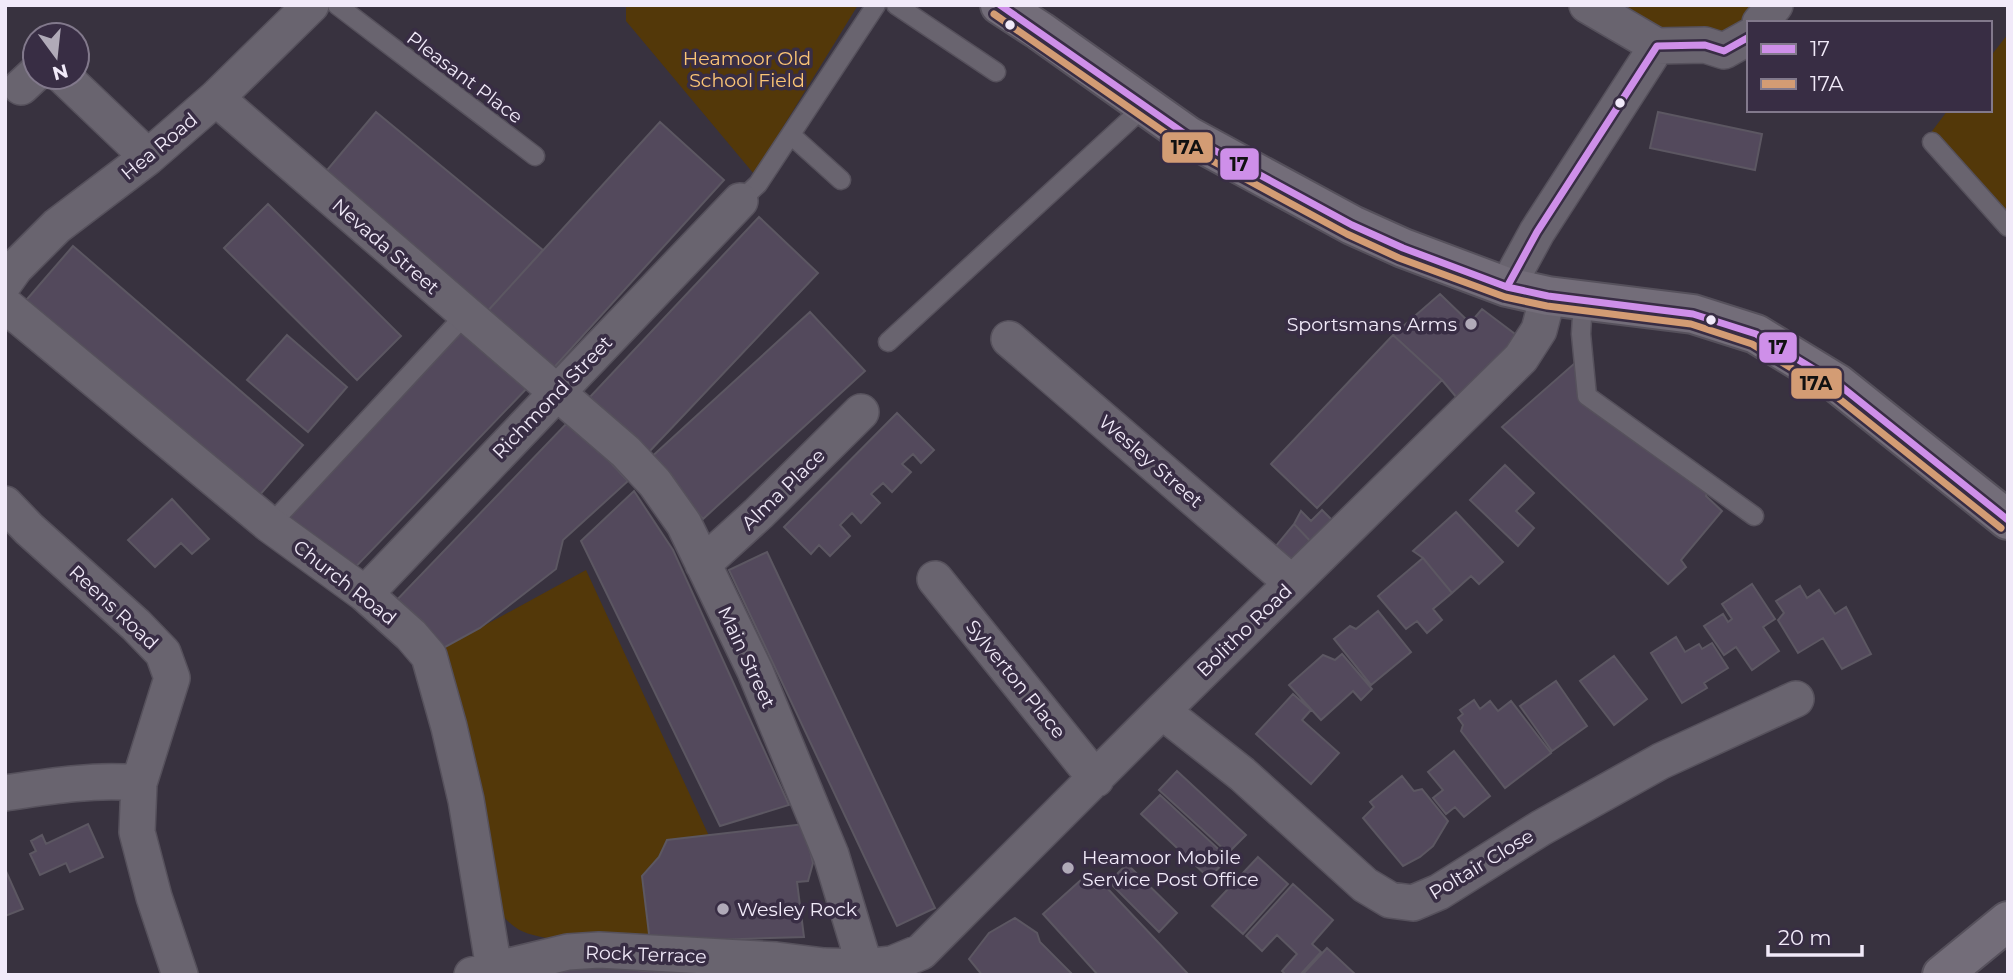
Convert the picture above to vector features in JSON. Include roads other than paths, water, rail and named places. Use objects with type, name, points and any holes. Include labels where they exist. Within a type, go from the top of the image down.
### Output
[{"type":"main road","points":[[1000,5],[1040,30],[1188,136],[1352,225],[1402,248],[1507,286],[1565,297],[1693,314],[1756,334],[1838,384],[2008,520]]},
{"type":"main road","points":[[1942,975],[2008,922]]},
{"type":"street","name":"Hea Road","points":[[5,282],[15,268],[57,226],[148,157],[216,98],[311,5]]},
{"type":"street","points":[[1587,5],[1657,46],[1705,45],[1724,51],[1747,38]]},
{"type":"street","points":[[1762,21],[1775,5]]},
{"type":"street","points":[[1507,286],[1537,232],[1657,46]]},
{"type":"street","points":[[79,91],[148,157]]},
{"type":"street","name":"Nevada Street","points":[[216,98],[556,392]]},
{"type":"street","name":"Richmond Street","points":[[365,594],[740,201]]},
{"type":"street","name":"Bolitho Road","points":[[929,964],[1096,779],[1162,711],[1521,358],[1565,297]]},
{"type":"street","name":"Church Road","points":[[5,304],[270,525],[365,594],[411,635],[429,656],[466,800],[488,972]]},
{"type":"street","name":"Wesley Street","points":[[1009,339],[1292,583]]},
{"type":"street","name":"Main Street","points":[[556,392],[626,452],[655,483],[684,524],[755,671],[831,855],[865,967]]},
{"type":"street","name":"Alma Place","points":[[704,564],[860,412]]},
{"type":"street","name":"Reens Road","points":[[5,504],[163,653],[172,678],[139,783],[137,832],[154,897],[180,975]]},
{"type":"street","name":"Sylverton Place","points":[[935,579],[1096,779]]},
{"type":"street","name":"Poltair Close","points":[[1162,711],[1242,774],[1365,884],[1390,900],[1413,903],[1438,892],[1541,828],[1661,761],[1796,698]]},
{"type":"street","points":[[5,793],[72,782],[107,780],[139,783]]},
{"type":"street","name":"Rock Terrace","points":[[488,972],[568,952],[599,950],[865,967],[929,964]]},
{"type":"lane","name":"Pleasant Place","points":[[337,5],[535,156]]},
{"type":"lane","points":[[740,201],[758,184],[876,5]]},
{"type":"lane","points":[[896,5],[996,72]]},
{"type":"lane","points":[[888,342],[1145,106]]},
{"type":"lane","points":[[790,135],[841,180]]},
{"type":"lane","points":[[1932,142],[2008,227]]},
{"type":"lane","points":[[1565,297],[1581,334],[1587,396],[1754,516]]},
{"type":"lane","points":[[270,525],[465,315]]},
{"type":"place","name":"Sportsmans Arms","points":[[1471,324]]},
{"type":"place","name":"Heamoor Mobile Service Post Office","points":[[1068,868]]},
{"type":"place","name":"Wesley Rock","points":[[723,909]]},
{"type":"park label","name":"Heamoor Old School Field","points":[[747,69]]}]
